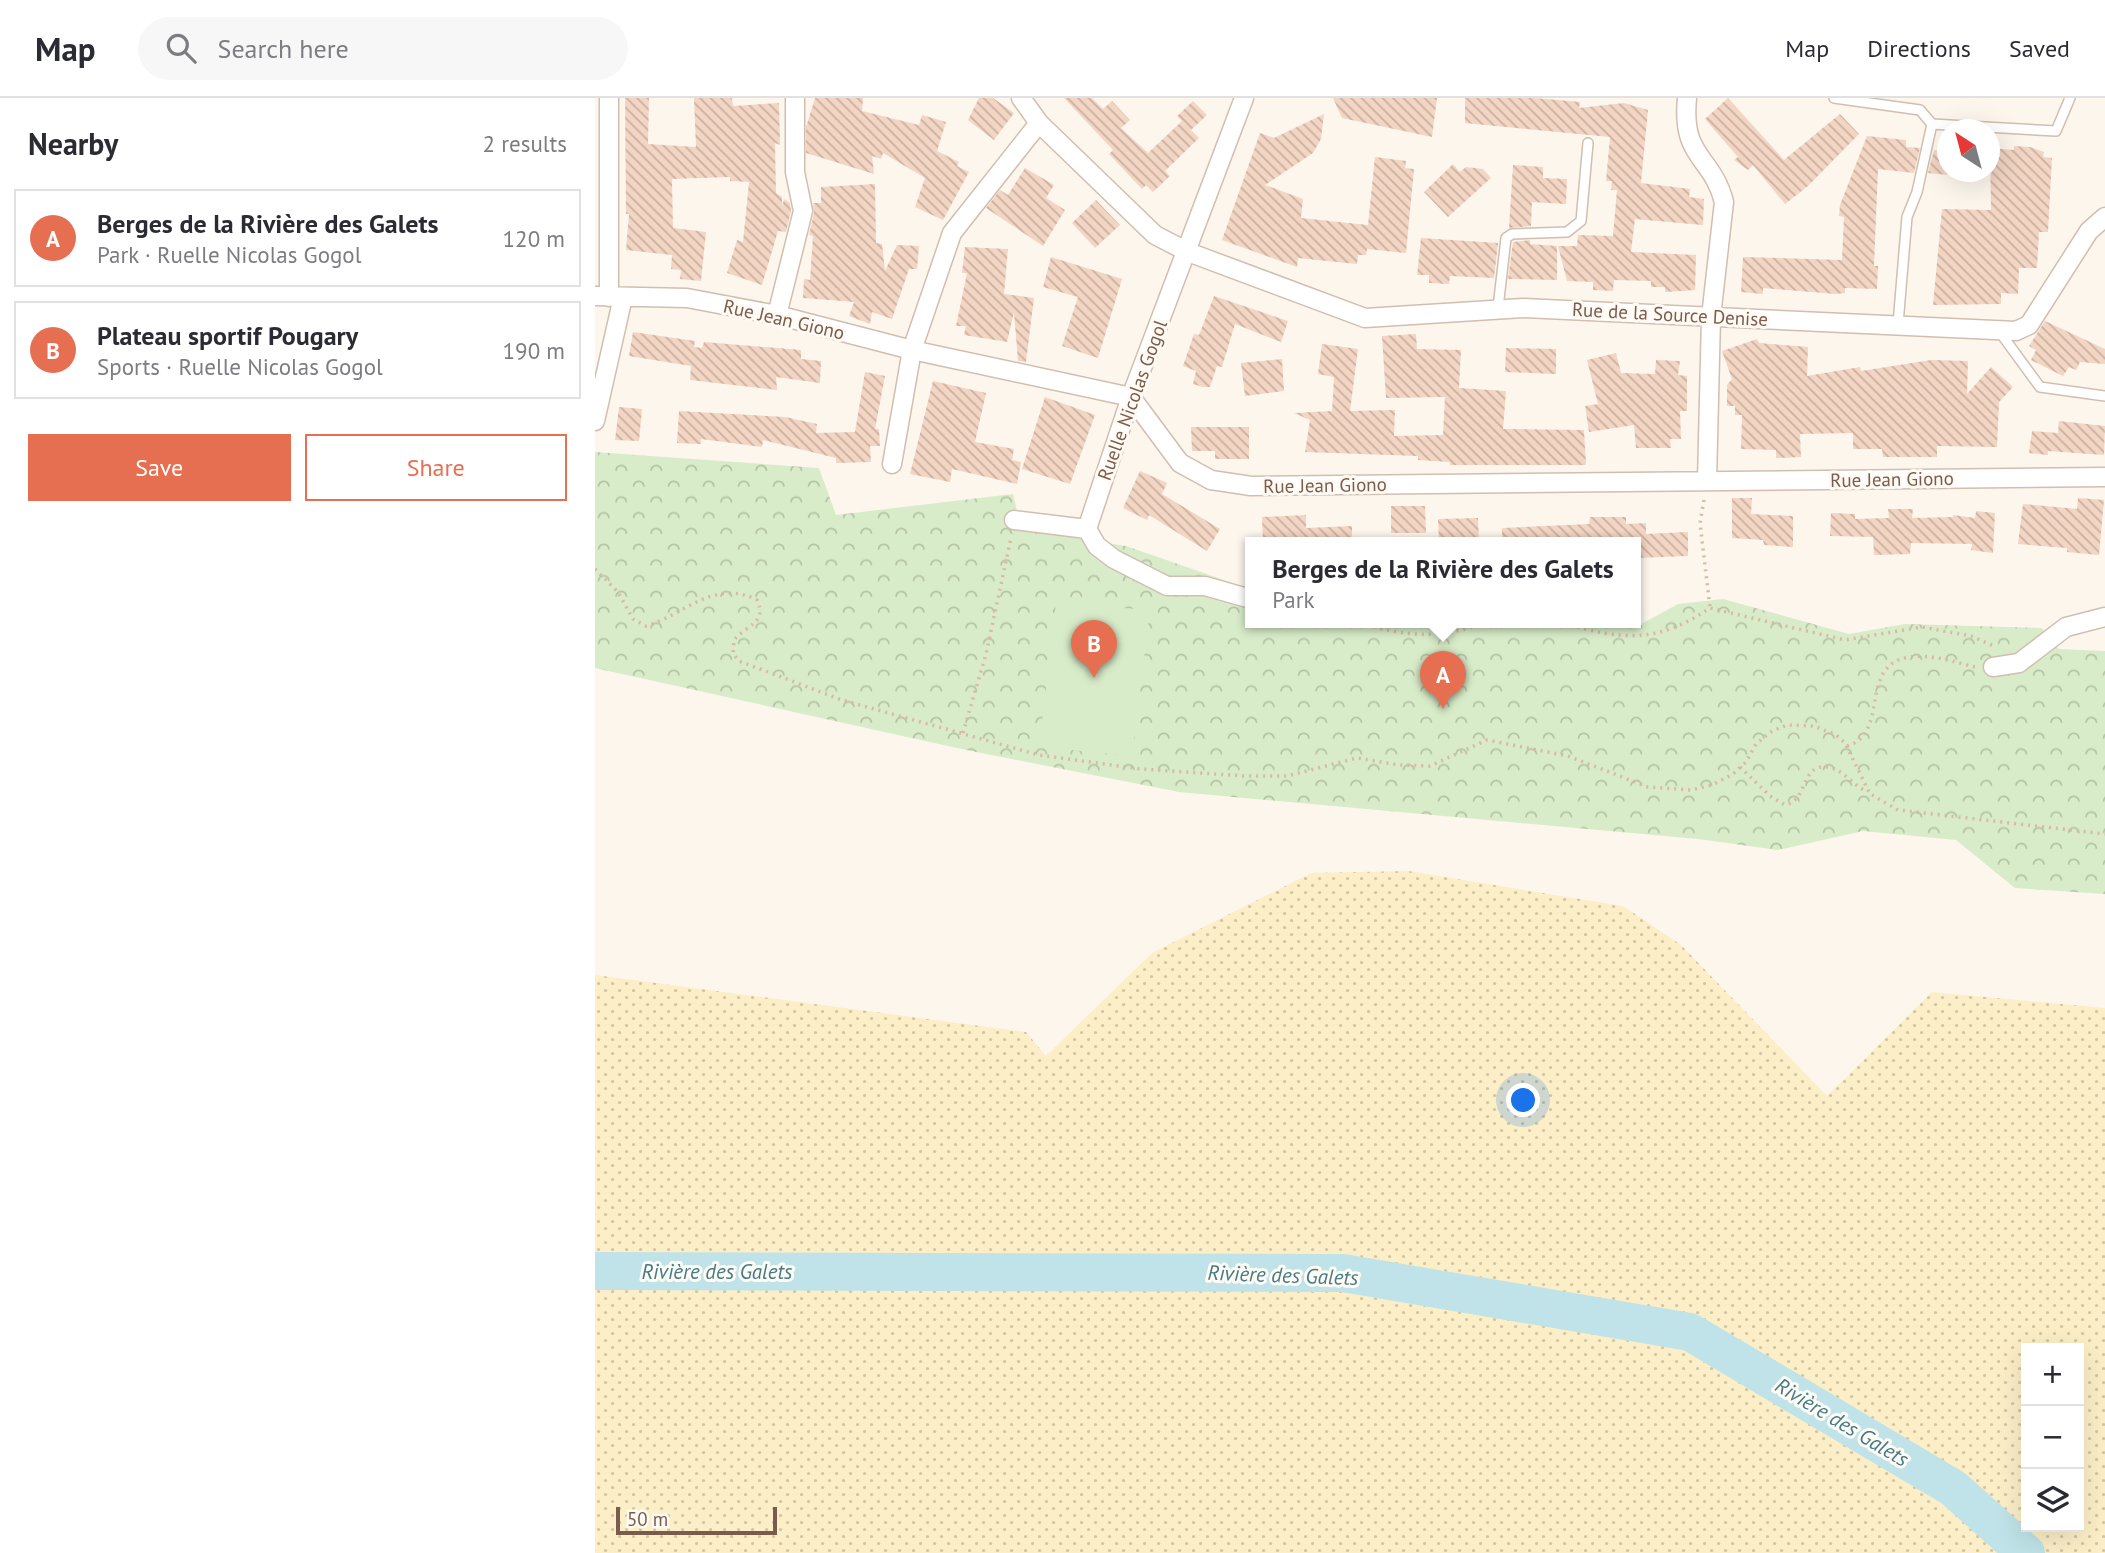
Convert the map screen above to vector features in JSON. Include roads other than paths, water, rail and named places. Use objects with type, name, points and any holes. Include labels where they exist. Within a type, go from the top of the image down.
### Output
[{"type":"street","points":[[595,102],[607,98],[609,297],[595,421]]},
{"type":"street","points":[[777,315],[803,211],[795,172],[795,98]]},
{"type":"street","name":"Rue de la Source Denise","points":[[1021,98],[1039,123],[1155,235],[1188,252],[1365,318],[1498,308],[2016,331],[2029,325],[2089,231],[2105,217]]},
{"type":"street","name":"Ruelle Nicolas Gogol","points":[[1087,529],[1131,397],[1244,98]]},
{"type":"street","points":[[1687,98],[1685,120],[1689,142],[1720,187],[1724,202],[1711,317],[1707,481]]},
{"type":"street","points":[[892,464],[912,350],[952,233],[1039,123]]},
{"type":"street","name":"Rue Jean Giono","points":[[609,297],[687,298],[777,315],[912,350],[1131,397],[1180,463],[1211,480],[1251,486],[2105,477]]},
{"type":"street","points":[[1014,520],[1087,529],[1097,546],[1114,559],[1167,586],[1205,586],[1245,597]]},
{"type":"street","points":[[1993,667],[2019,663],[2066,627],[2105,617]]},
{"type":"lane","points":[[1834,98],[1920,110],[1933,124],[2056,131],[2070,98]]},
{"type":"lane","points":[[1898,324],[1907,217],[1917,192],[1933,124]]},
{"type":"lane","points":[[1498,308],[1506,238],[1513,234],[1567,232],[1581,221],[1587,143]]},
{"type":"lane","points":[[1998,330],[2040,387],[2105,397]]},
{"type":"waterway","name":"Rivière des Galets","points":[[595,1271],[1343,1273],[1690,1332],[1953,1488],[2026,1553]]},
{"type":"place","name":"Plateau sportif Pougary","points":[[1094,678]]},
{"type":"place","name":"Berges de la Rivière des Galets","points":[[1443,709]]}]
